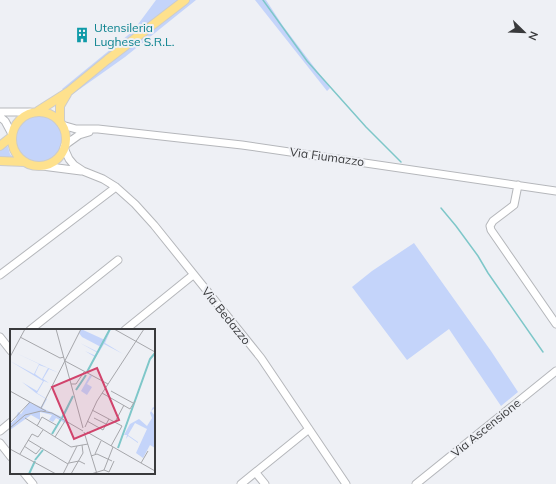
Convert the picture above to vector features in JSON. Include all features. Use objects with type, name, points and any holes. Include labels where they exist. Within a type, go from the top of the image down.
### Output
[{"type":"main road","points":[[0,146],[11,135],[16,123],[25,115],[34,112],[73,87],[185,0]]},
{"type":"main road","points":[[11,135],[13,149],[20,159],[33,166],[42,166],[57,158],[65,146],[65,131],[61,123],[60,106],[73,87]]},
{"type":"main road","points":[[34,112],[48,113],[61,123]]},
{"type":"main road","points":[[0,161],[25,162]]},
{"type":"street","points":[[0,112],[34,112]]},
{"type":"street","points":[[0,117],[5,121],[11,135]]},
{"type":"street","name":"Via Fiumazzo","points":[[61,123],[76,129],[98,129],[242,145],[556,191]]},
{"type":"street","name":"Via Fiumazzo","points":[[65,146],[79,135],[98,129]]},
{"type":"street","name":"Via Bedazzo","points":[[65,146],[71,162],[83,171]]},
{"type":"street","name":"Via Bedazzo","points":[[42,166],[83,171],[103,179],[116,187],[135,204],[154,225],[261,358],[346,484]]},
{"type":"street","points":[[518,185],[514,205],[493,221],[490,226],[491,230],[556,324]]},
{"type":"street","points":[[0,276],[116,187]]},
{"type":"street","points":[[31,329],[118,260]]},
{"type":"street","points":[[126,329],[193,275]]},
{"type":"street","points":[[0,337],[10,348]]},
{"type":"street","name":"Via Ascensione","points":[[416,484],[556,371]]},
{"type":"street","points":[[0,430],[10,423]]},
{"type":"street","points":[[241,484],[309,429]]},
{"type":"street","points":[[0,443],[10,456]]},
{"type":"street","points":[[256,473],[265,484]]},
{"type":"street","points":[[25,474],[33,484]]},
{"type":"shaded area","points":[[156,0],[196,0],[125,57],[70,96],[62,89],[133,31]]},
{"type":"shaded area","points":[[255,0],[266,0],[283,26],[330,88],[327,91]]},
{"type":"shaded area","points":[[33,115],[43,115],[55,122],[62,134],[62,144],[55,156],[43,163],[33,163],[25,159],[18,152],[14,144],[14,134],[18,126],[25,119]]},
{"type":"shaded area","points":[[7,144],[10,154],[15,160],[0,158],[0,150]]},
{"type":"shaded area","points":[[414,243],[491,351],[518,392],[501,406],[449,329],[407,360],[352,287],[372,271]]},
{"type":"waterway","points":[[263,0],[307,61],[366,127],[401,162]]},
{"type":"waterway","points":[[441,208],[478,256],[488,273],[543,352]]},
{"type":"place","name":"Utensileria Lughese S.R.L.","points":[[82,35]]}]
